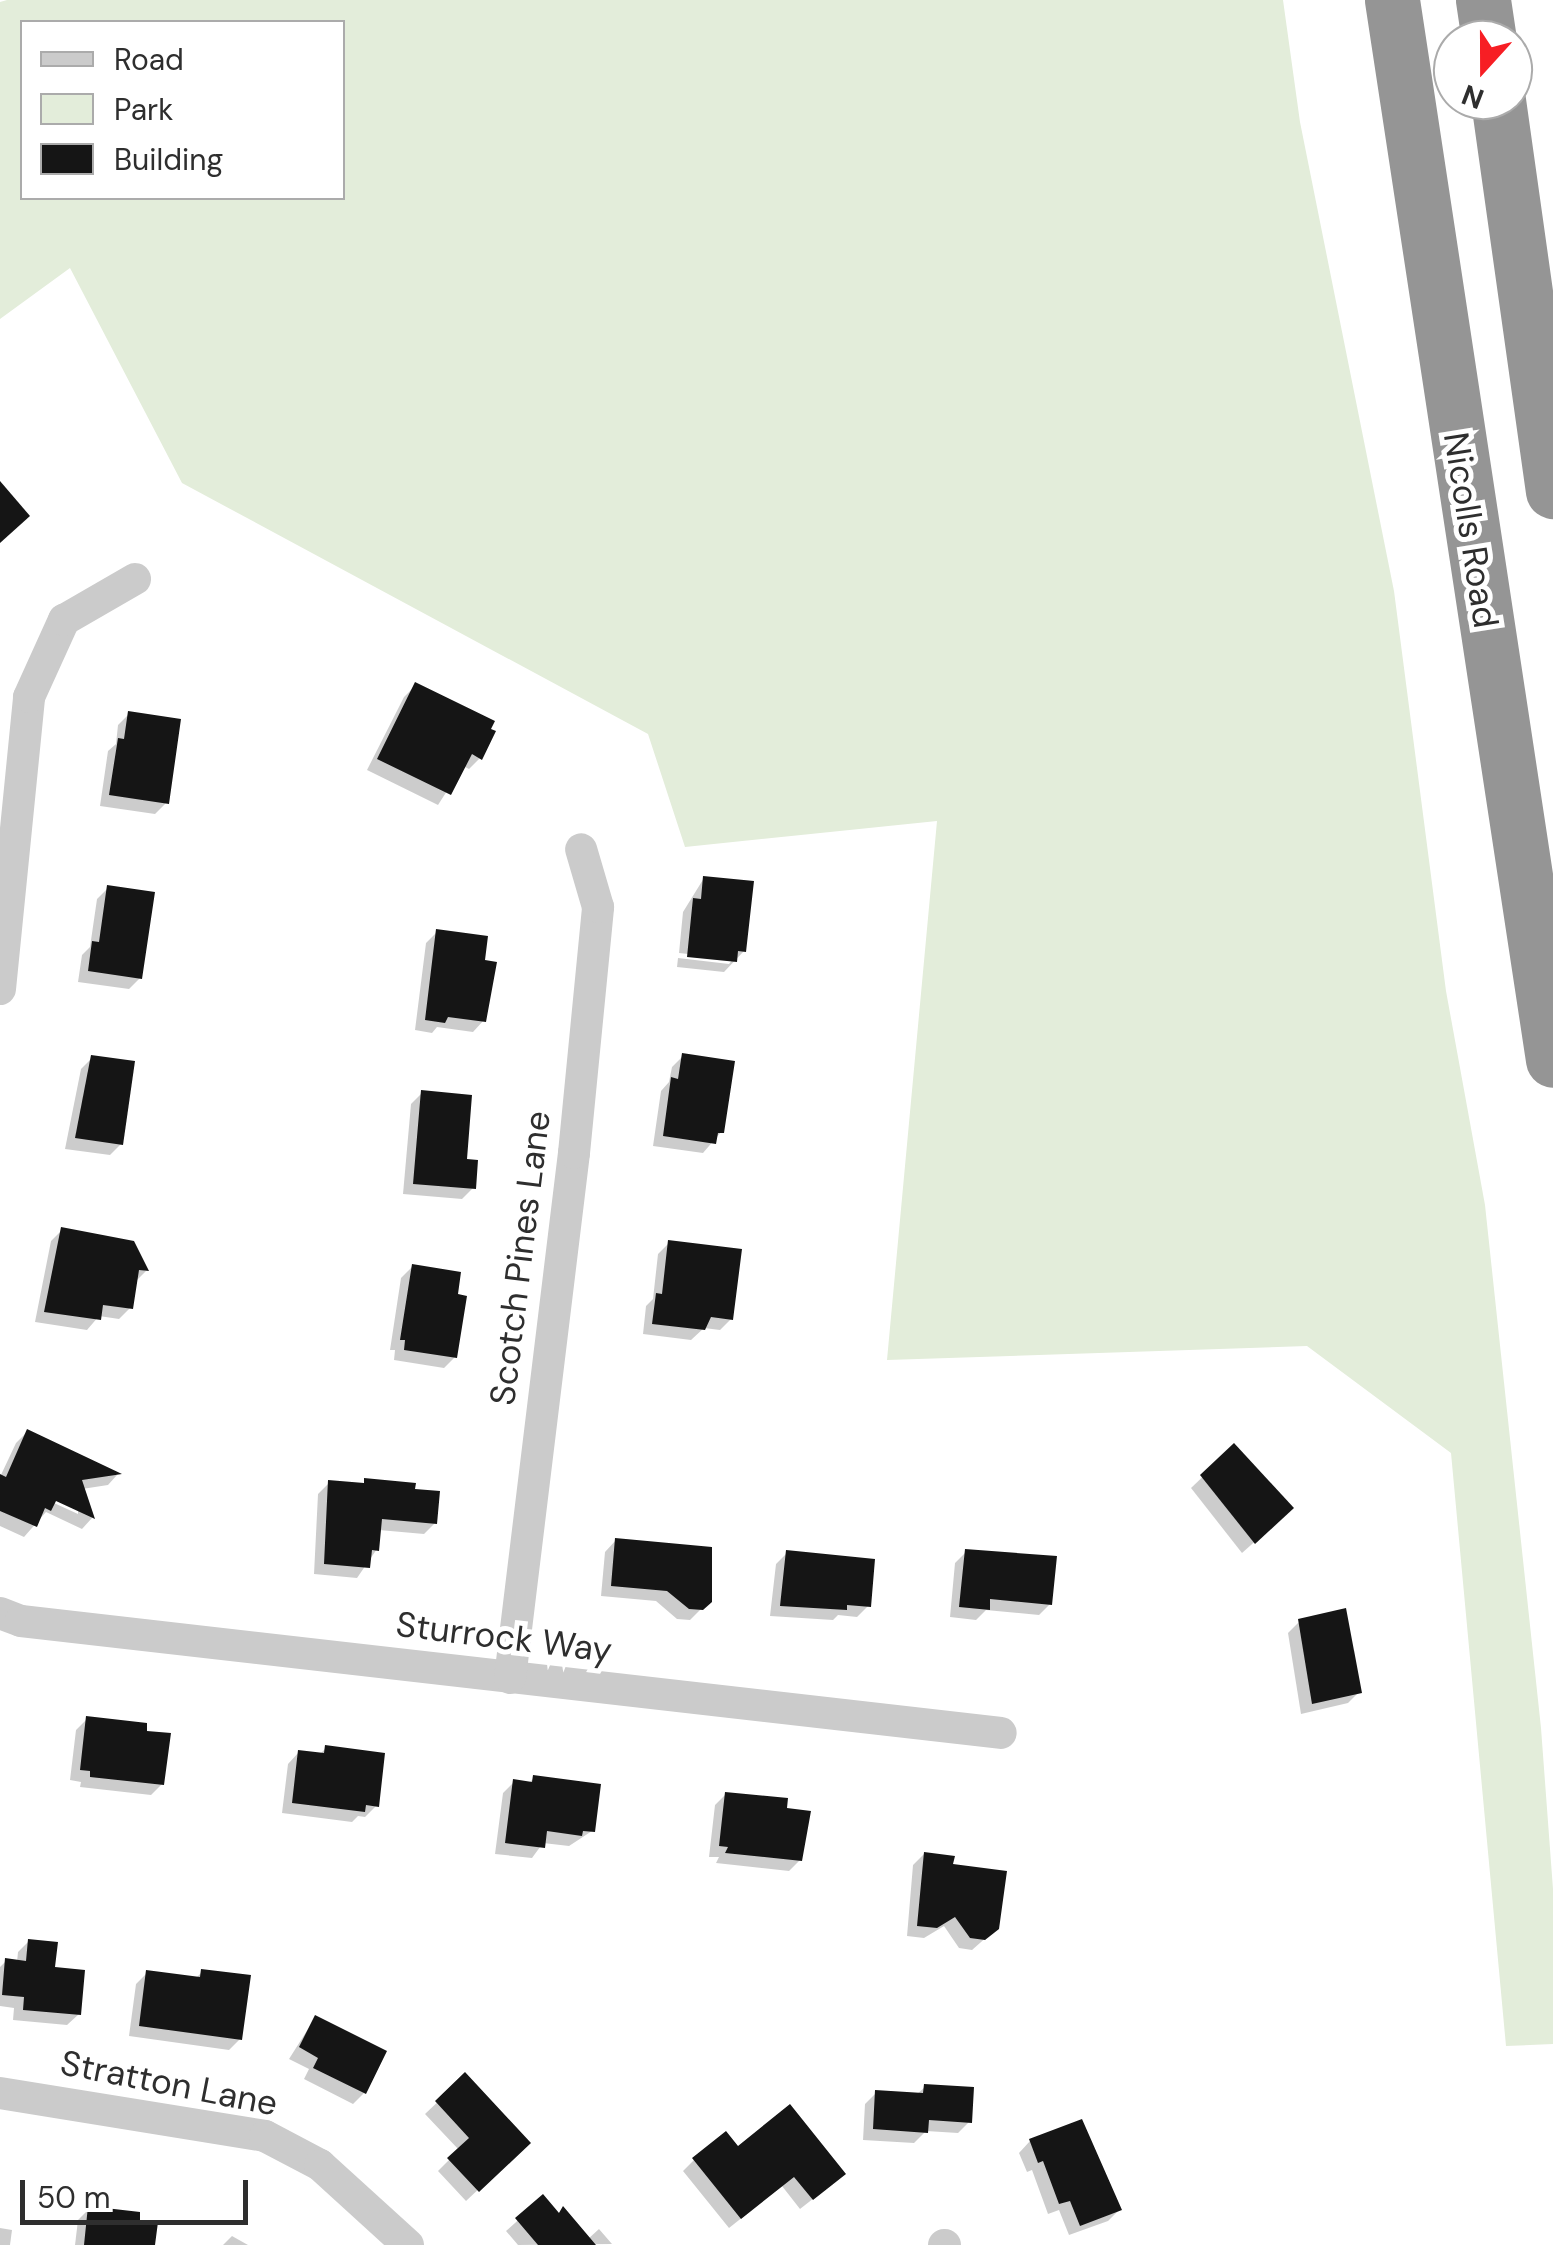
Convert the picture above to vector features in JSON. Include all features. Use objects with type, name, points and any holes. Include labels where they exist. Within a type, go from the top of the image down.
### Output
[{"type":"highway","name":"Nicolls Road","points":[[1392,0],[1553,1060]]},
{"type":"highway","points":[[1501,120],[1553,491]]},
{"type":"street","points":[[0,989],[6,887],[29,697],[64,620],[135,578]]},
{"type":"street","name":"Scotch Pines Lane","points":[[510,1678],[574,1153],[598,907],[581,849]]},
{"type":"street","name":"Sturrock Way","points":[[0,1613],[41,1623],[1001,1734]]},
{"type":"street","name":"Stratton Lane","points":[[0,2092],[265,2136],[320,2165],[408,2245]]},
{"type":"green space","points":[[7,0],[1283,0],[1300,122],[1394,591],[1446,991],[1485,1205],[1541,1728],[1553,1889],[1553,2044],[1506,2046],[1451,1453],[1307,1346],[887,1360],[937,821],[685,847],[648,734],[182,483],[70,268],[0,319],[0,2]]},
{"type":"building","points":[[0,481],[30,516],[0,543]]},
{"type":"building","points":[[415,682],[495,721],[491,729],[496,731],[482,760],[472,754],[451,795],[377,759]]},
{"type":"building","points":[[128,711],[181,719],[169,804],[109,795],[118,738],[124,739]]},
{"type":"building","points":[[703,876],[754,881],[746,952],[738,951],[737,962],[687,957],[693,898],[701,899]]},
{"type":"building","points":[[107,885],[155,892],[142,979],[88,971],[92,941],[99,942]]},
{"type":"building","points":[[436,929],[488,936],[485,960],[497,962],[486,1022],[448,1017],[445,1023],[425,1020]]},
{"type":"building","points":[[682,1053],[735,1061],[724,1133],[718,1133],[716,1144],[663,1136],[671,1077],[678,1079]]},
{"type":"building","points":[[91,1055],[135,1061],[123,1145],[75,1138]]},
{"type":"building","points":[[421,1090],[472,1095],[467,1159],[478,1160],[476,1189],[413,1184]]},
{"type":"building","points":[[61,1227],[134,1241],[149,1271],[139,1270],[133,1309],[103,1305],[101,1320],[44,1312]]},
{"type":"building","points":[[668,1240],[742,1249],[733,1320],[711,1317],[705,1330],[652,1324],[656,1293],[662,1294]]},
{"type":"building","points":[[412,1264],[461,1272],[458,1294],[467,1296],[457,1358],[404,1350],[405,1340],[400,1340]]},
{"type":"building","points":[[27,1429],[122,1474],[82,1480],[95,1519],[56,1501],[51,1511],[45,1508],[37,1527],[0,1511],[0,1474],[6,1477]]},
{"type":"building","points":[[1234,1443],[1294,1508],[1255,1544],[1200,1475]]},
{"type":"building","points":[[364,1478],[416,1483],[415,1489],[440,1491],[437,1524],[382,1519],[379,1551],[372,1550],[370,1568],[324,1564],[328,1480],[364,1483]]},
{"type":"building","points":[[615,1538],[712,1547],[712,1602],[703,1610],[689,1609],[667,1591],[611,1586]]},
{"type":"building","points":[[965,1549],[1057,1556],[1052,1605],[990,1599],[990,1610],[959,1607]]},
{"type":"building","points":[[786,1550],[875,1559],[871,1607],[847,1605],[847,1610],[780,1606]]},
{"type":"building","points":[[1346,1608],[1362,1693],[1312,1704],[1298,1619]]},
{"type":"building","points":[[86,1716],[147,1723],[147,1731],[171,1733],[164,1785],[90,1777],[90,1771],[80,1770]]},
{"type":"building","points":[[325,1745],[385,1753],[379,1807],[366,1805],[365,1812],[292,1803],[298,1750],[324,1753]]},
{"type":"building","points":[[533,1775],[601,1784],[595,1832],[583,1831],[582,1836],[547,1831],[545,1848],[505,1843],[513,1779],[532,1782]]},
{"type":"building","points":[[725,1792],[788,1798],[787,1808],[811,1811],[802,1861],[725,1853],[728,1847],[719,1846]]},
{"type":"building","points":[[924,1852],[955,1856],[953,1864],[1007,1871],[999,1929],[985,1940],[970,1938],[955,1917],[937,1928],[917,1926]]},
{"type":"building","points":[[28,1939],[58,1942],[55,1967],[85,1970],[81,2015],[23,2010],[24,1997],[2,1995],[5,1958],[26,1961]]},
{"type":"building","points":[[201,1969],[251,1975],[242,2040],[139,2026],[146,1970],[200,1977]]},
{"type":"building","points":[[315,2015],[387,2051],[366,2094],[313,2068],[318,2058],[299,2047]]},
{"type":"building","points":[[465,2072],[531,2143],[479,2192],[447,2158],[469,2138],[435,2101]]},
{"type":"building","points":[[924,2084],[974,2087],[972,2123],[929,2120],[928,2133],[873,2129],[875,2090],[923,2093]]},
{"type":"building","points":[[790,2104],[846,2174],[813,2200],[794,2177],[741,2219],[692,2158],[726,2131],[738,2146]]},
{"type":"building","points":[[1082,2119],[1122,2210],[1080,2226],[1070,2201],[1059,2204],[1043,2161],[1038,2163],[1029,2139]]},
{"type":"building","points":[[543,2194],[559,2213],[563,2206],[596,2245],[538,2245],[515,2218]]},
{"type":"building","points":[[88,2206],[140,2212],[140,2220],[158,2222],[155,2245],[84,2245]]}]
